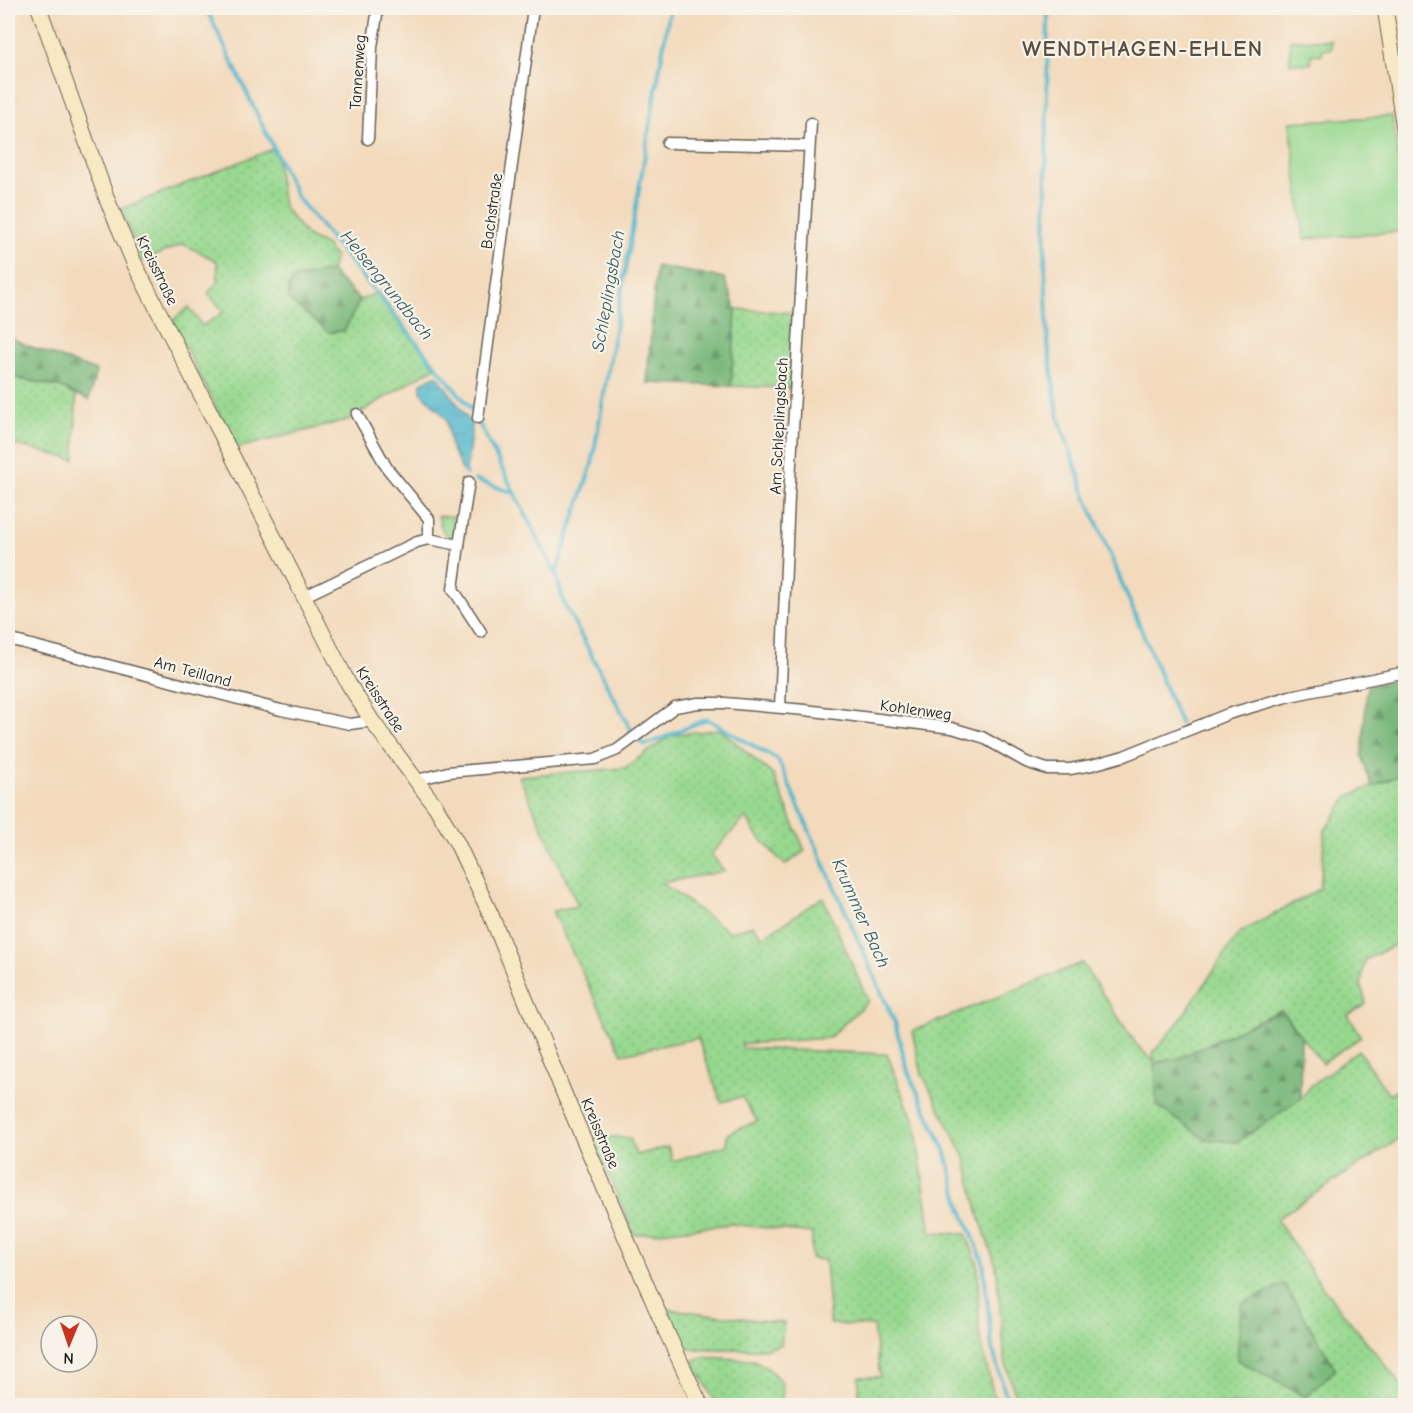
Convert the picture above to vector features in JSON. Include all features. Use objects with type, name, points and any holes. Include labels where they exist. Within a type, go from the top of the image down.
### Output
[{"type":"street","name":"Tannenweg","points":[[368,139],[372,47],[378,8]]},
{"type":"street","name":"Bachstraße","points":[[478,418],[533,8]]},
{"type":"street","points":[[1385,8],[1406,141]]},
{"type":"street","name":"Kreisstraße","points":[[44,9],[108,202],[135,265],[348,683],[372,721],[417,780],[457,843],[491,915],[643,1279],[701,1406]]},
{"type":"street","name":"Am Schleplingsbach","points":[[780,707],[789,497],[811,123]]},
{"type":"street","points":[[667,142],[809,146]]},
{"type":"street","points":[[357,414],[387,468],[429,519],[429,539]]},
{"type":"street","points":[[469,482],[453,589],[482,632]]},
{"type":"street","points":[[303,597],[417,542],[429,539],[459,545]]},
{"type":"street","name":"Am Teilland","points":[[8,639],[281,710],[350,724],[372,721]]},
{"type":"street","name":"Kohlenweg","points":[[417,780],[448,772],[595,759],[617,750],[675,707],[698,703],[780,707],[952,728],[982,737],[1026,762],[1047,769],[1070,769],[1124,756],[1228,714],[1290,696],[1406,672]]},
{"type":"green space","points":[[1290,40],[1331,40],[1331,49],[1322,49],[1322,55],[1311,54],[1311,64],[1290,63]]},
{"type":"green space","points":[[1392,116],[1405,203],[1405,231],[1304,239],[1290,122]]},
{"type":"green space","points":[[275,148],[283,206],[307,236],[327,246],[335,257],[331,271],[295,278],[288,299],[329,332],[344,331],[360,300],[379,292],[435,367],[348,420],[237,448],[172,321],[189,307],[202,326],[224,312],[208,294],[218,281],[217,261],[183,244],[142,261],[121,209]]},
{"type":"green space","points":[[656,266],[724,278],[736,309],[731,386],[647,383]]},
{"type":"green space","points":[[331,271],[360,300],[344,331],[328,332],[288,299],[289,286],[295,278]]},
{"type":"green space","points":[[736,309],[795,313],[791,388],[731,386]]},
{"type":"green space","points":[[8,336],[96,371],[89,400],[60,387],[8,376]]},
{"type":"green space","points":[[8,376],[60,387],[76,396],[75,460],[8,443]]},
{"type":"green space","points":[[438,516],[460,517],[456,539],[445,534]]},
{"type":"green space","points":[[1405,678],[1405,773],[1372,787],[1362,756],[1367,686]]},
{"type":"green space","points":[[720,729],[773,775],[805,851],[785,865],[755,833],[746,817],[711,854],[724,871],[662,883],[729,932],[753,925],[763,937],[823,897],[868,1001],[829,1038],[741,1044],[743,1048],[887,1054],[915,1125],[931,1232],[966,1234],[978,1265],[979,1334],[996,1405],[859,1405],[859,1377],[880,1377],[873,1326],[830,1324],[825,1260],[811,1259],[812,1233],[731,1224],[634,1235],[592,1136],[630,1138],[636,1155],[668,1147],[673,1161],[727,1145],[727,1134],[757,1121],[742,1097],[721,1102],[698,1038],[622,1054],[552,911],[578,906],[519,776],[624,768],[672,735]]},
{"type":"green space","points":[[1405,773],[1405,940],[1365,960],[1361,984],[1366,1004],[1348,1015],[1361,1037],[1322,1063],[1281,1011],[1179,1058],[1155,1063],[1205,1139],[1237,1142],[1300,1099],[1311,1086],[1358,1050],[1389,1095],[1405,1085],[1405,1135],[1276,1219],[1323,1288],[1404,1388],[1405,1405],[1018,1405],[1005,1361],[996,1266],[980,1219],[965,1157],[922,1074],[912,1031],[1082,963],[1136,1044],[1154,1062],[1153,1053],[1180,1020],[1239,933],[1320,889],[1325,830],[1348,796]]},
{"type":"green space","points":[[1281,1010],[1301,1036],[1300,1099],[1237,1142],[1205,1139],[1156,1105],[1155,1063],[1179,1058]]},
{"type":"green space","points":[[1284,1284],[1336,1369],[1306,1397],[1237,1360],[1241,1304]]},
{"type":"green space","points":[[668,1309],[784,1323],[781,1345],[764,1349],[684,1349]]},
{"type":"green space","points":[[701,1357],[754,1360],[769,1369],[781,1382],[783,1391],[780,1405],[717,1405],[693,1361]]},
{"type":"water","points":[[438,376],[472,425],[467,466],[463,472],[451,448],[446,418],[421,392],[421,383]]},
{"type":"waterway","name":"Krummer Bach","points":[[206,8],[297,197],[473,411],[556,575],[564,603],[632,732],[639,741],[646,745],[707,719],[778,760],[895,1023],[908,1072],[945,1150],[961,1208],[983,1261],[992,1347],[1009,1406]]},
{"type":"waterway","name":"Schleplingsbach","points":[[556,573],[592,464],[670,8]]},
{"type":"waterway","points":[[1048,8],[1045,267],[1048,344],[1058,416],[1085,494],[1180,723]]},
{"type":"waterway","points":[[464,470],[466,474]]},
{"type":"waterway","points":[[475,480],[514,493]]},
{"type":"district","name":"WENDTHAGEN-EHLEN","points":[[1143,48]]},
{"type":"water label","name":"Helsengrundbach","points":[[387,285]]}]
